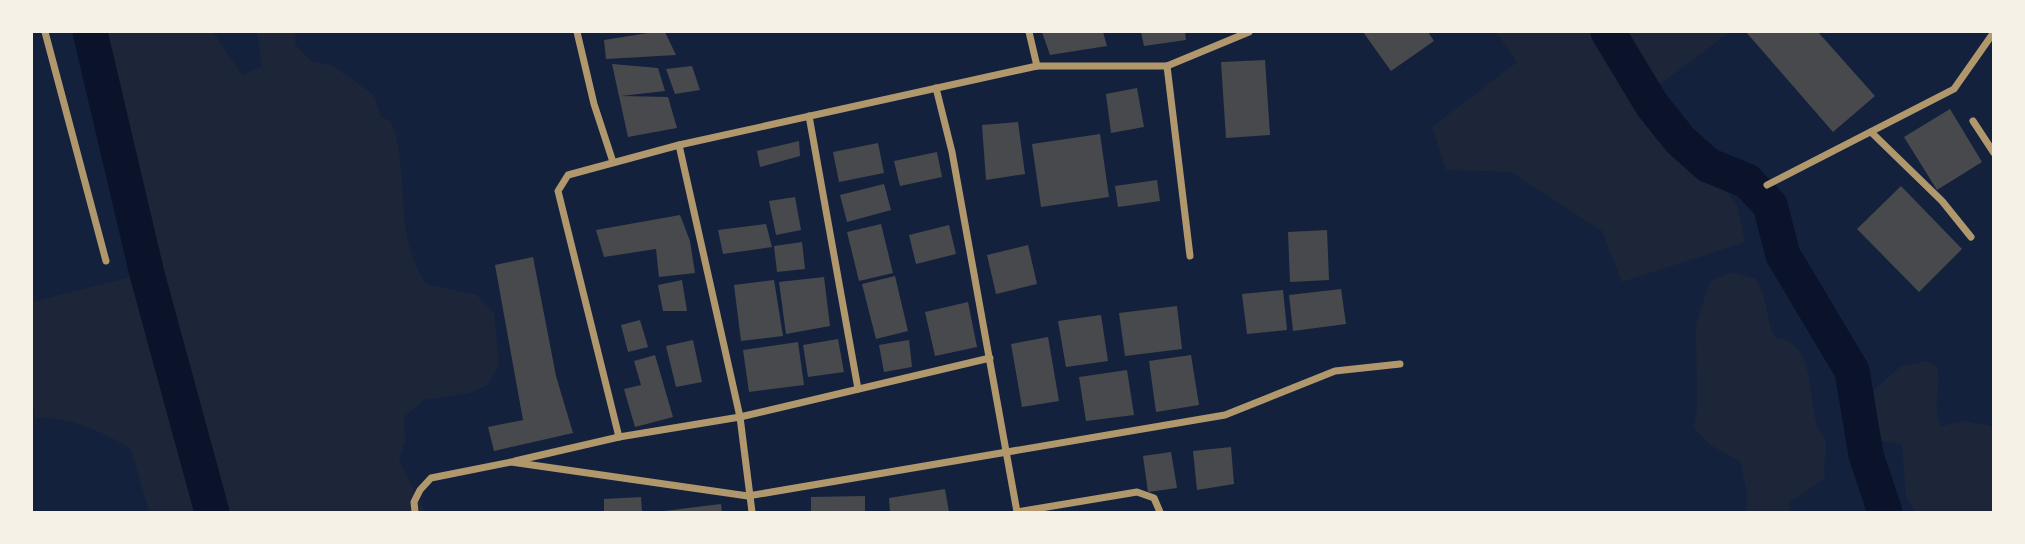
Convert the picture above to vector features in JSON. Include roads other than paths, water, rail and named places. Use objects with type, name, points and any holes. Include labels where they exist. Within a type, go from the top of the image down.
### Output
[{"type":"street","points":[[45,32],[106,261]]},
{"type":"street","points":[[577,32],[594,104],[612,162]]},
{"type":"street","points":[[1029,32],[1037,66]]},
{"type":"street","points":[[619,437],[559,201],[558,191],[568,175],[679,145],[1037,66],[1167,66],[1249,32]]},
{"type":"street","points":[[1767,185],[1954,89],[1993,32]]},
{"type":"street","points":[[1167,66],[1190,256]]},
{"type":"street","points":[[936,88],[952,152],[1008,450],[1017,512],[1138,492],[1154,498],[1160,513]]},
{"type":"street","points":[[809,116],[858,389]]},
{"type":"street","points":[[1973,121],[1993,153]]},
{"type":"street","points":[[1871,132],[1942,201],[1971,237]]},
{"type":"street","points":[[679,145],[740,417],[752,513]]},
{"type":"street","points":[[415,513],[414,502],[431,478],[619,437],[740,417],[990,358]]},
{"type":"street","points":[[511,462],[748,496],[1225,415],[1335,371],[1400,363]]},
{"type":"waterway","points":[[90,32],[147,274],[212,512]]},
{"type":"waterway","points":[[1608,32],[1652,105],[1680,140],[1708,165],[1747,181],[1770,205],[1783,255],[1852,371],[1866,455],[1885,512]]}]
